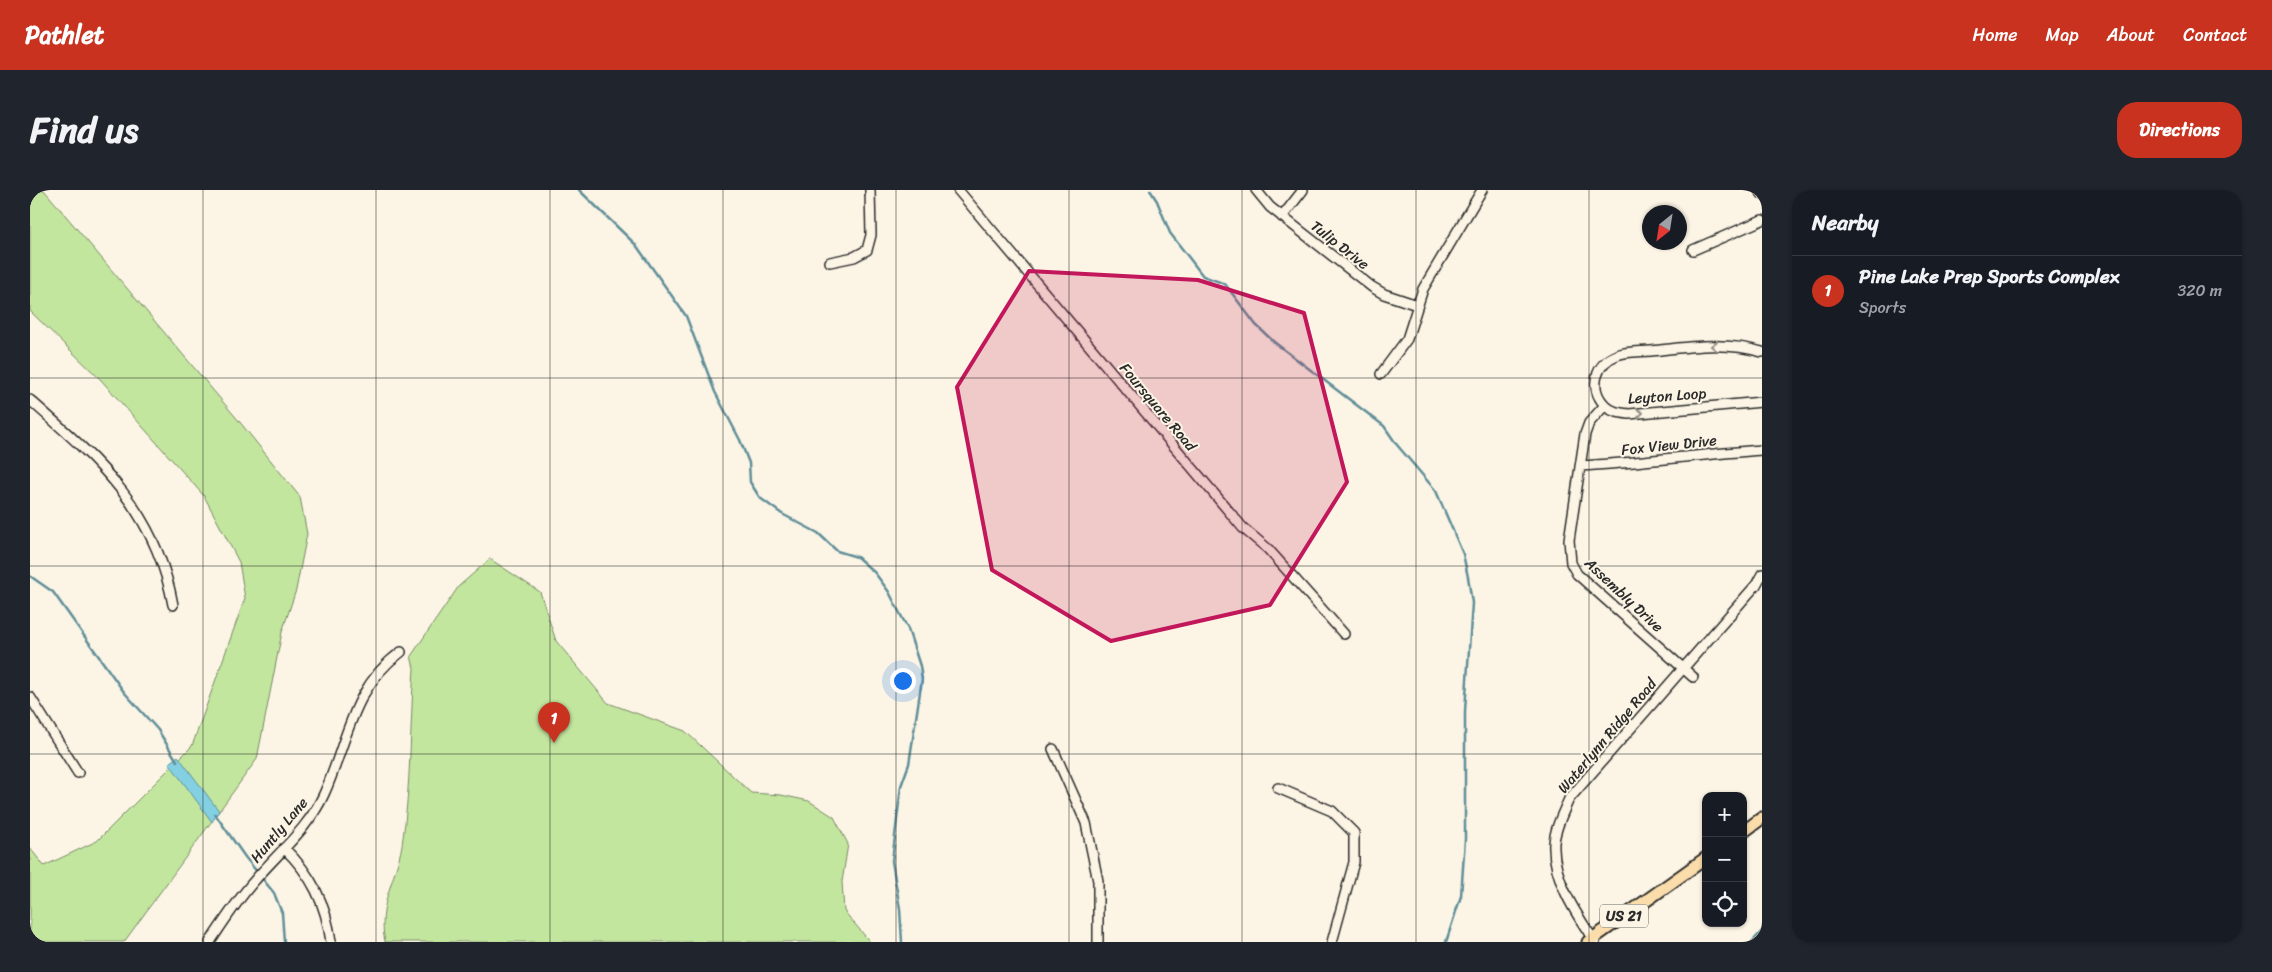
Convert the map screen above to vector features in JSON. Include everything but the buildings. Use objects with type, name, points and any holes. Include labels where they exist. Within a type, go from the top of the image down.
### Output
[{"type":"main road","points":[[1747,829],[1762,818]]},
{"type":"main road","name":"US 21","points":[[1592,941],[1702,861]]},
{"type":"street","points":[[830,262],[854,257],[867,250],[871,236],[870,190]]},
{"type":"street","name":"Foursquare Road","points":[[958,190],[1243,528],[1268,549],[1344,634]]},
{"type":"street","name":"Tulip Drive","points":[[1256,190],[1270,207],[1372,287],[1384,294],[1417,305]]},
{"type":"street","points":[[1282,217],[1303,190]]},
{"type":"street","points":[[1381,374],[1407,339],[1424,289],[1482,190]]},
{"type":"street","points":[[1760,190],[1762,194]]},
{"type":"street","points":[[1693,250],[1762,220]]},
{"type":"street","points":[[1605,405],[1595,386],[1596,376],[1605,362],[1619,354],[1704,346],[1728,346],[1762,352]]},
{"type":"street","points":[[30,400],[102,466],[133,504],[153,540],[169,584],[173,605]]},
{"type":"street","name":"Leyton Loop","points":[[1605,405],[1614,411],[1629,414],[1762,402]]},
{"type":"street","name":"Assembly Drive","points":[[1605,405],[1589,423],[1584,434],[1568,540],[1570,563],[1576,574],[1693,677]]},
{"type":"street","name":"Fox View Drive","points":[[1580,466],[1636,464],[1696,455],[1762,450]]},
{"type":"street","name":"Waterlynn Ridge Road","points":[[1592,941],[1565,893],[1558,872],[1554,844],[1558,823],[1569,799],[1756,584],[1762,574]]},
{"type":"street","name":"Huntly Lane","points":[[210,942],[240,897],[313,815],[324,796],[349,723],[365,693],[382,668],[400,652]]},
{"type":"street","points":[[30,697],[78,773]]},
{"type":"street","points":[[1053,749],[1086,823],[1098,881],[1098,942]]},
{"type":"street","points":[[1278,788],[1332,811],[1354,833],[1354,862],[1332,942]]},
{"type":"street","points":[[284,848],[298,861],[313,882],[323,902],[331,942]]},
{"type":"highlighted area","points":[[1029,271],[1198,280],[1304,313],[1347,482],[1270,605],[1111,641],[992,570],[957,387]]},
{"type":"green space","points":[[30,190],[44,190],[239,421],[300,497],[307,534],[296,590],[282,632],[257,759],[124,942],[36,942],[30,939],[30,848],[44,866],[97,841],[192,746],[245,598],[239,562],[204,496],[101,380],[30,311]]},
{"type":"green space","points":[[490,559],[540,592],[556,641],[608,703],[685,731],[751,793],[781,795],[809,801],[834,817],[848,844],[842,882],[844,911],[870,942],[385,942],[383,916],[402,845],[407,801],[414,668],[411,656],[459,586]]},
{"type":"water","points":[[178,756],[219,811],[212,822],[169,763]]},
{"type":"waterway","points":[[579,190],[636,245],[686,316],[715,392],[740,440],[749,463],[750,482],[760,498],[782,514],[818,533],[837,551],[857,557],[875,573],[889,592],[908,629],[920,666],[922,679],[909,764],[901,786],[892,861],[900,909],[902,942]]},
{"type":"waterway","points":[[1150,190],[1157,201],[1170,233],[1203,276],[1225,284],[1256,325],[1274,342],[1384,426],[1397,445],[1436,491],[1463,554],[1472,603],[1465,711],[1465,839],[1461,896],[1446,942]]},
{"type":"waterway","points":[[30,576],[53,592],[124,692],[158,730],[177,761]]},
{"type":"waterway","points":[[215,814],[245,857],[274,893],[282,913],[284,942]]},
{"type":"waterway","points":[[1752,942],[1762,931]]},
{"type":"place","name":"Pine Lake Prep Sports Complex","points":[[554,743]]}]
